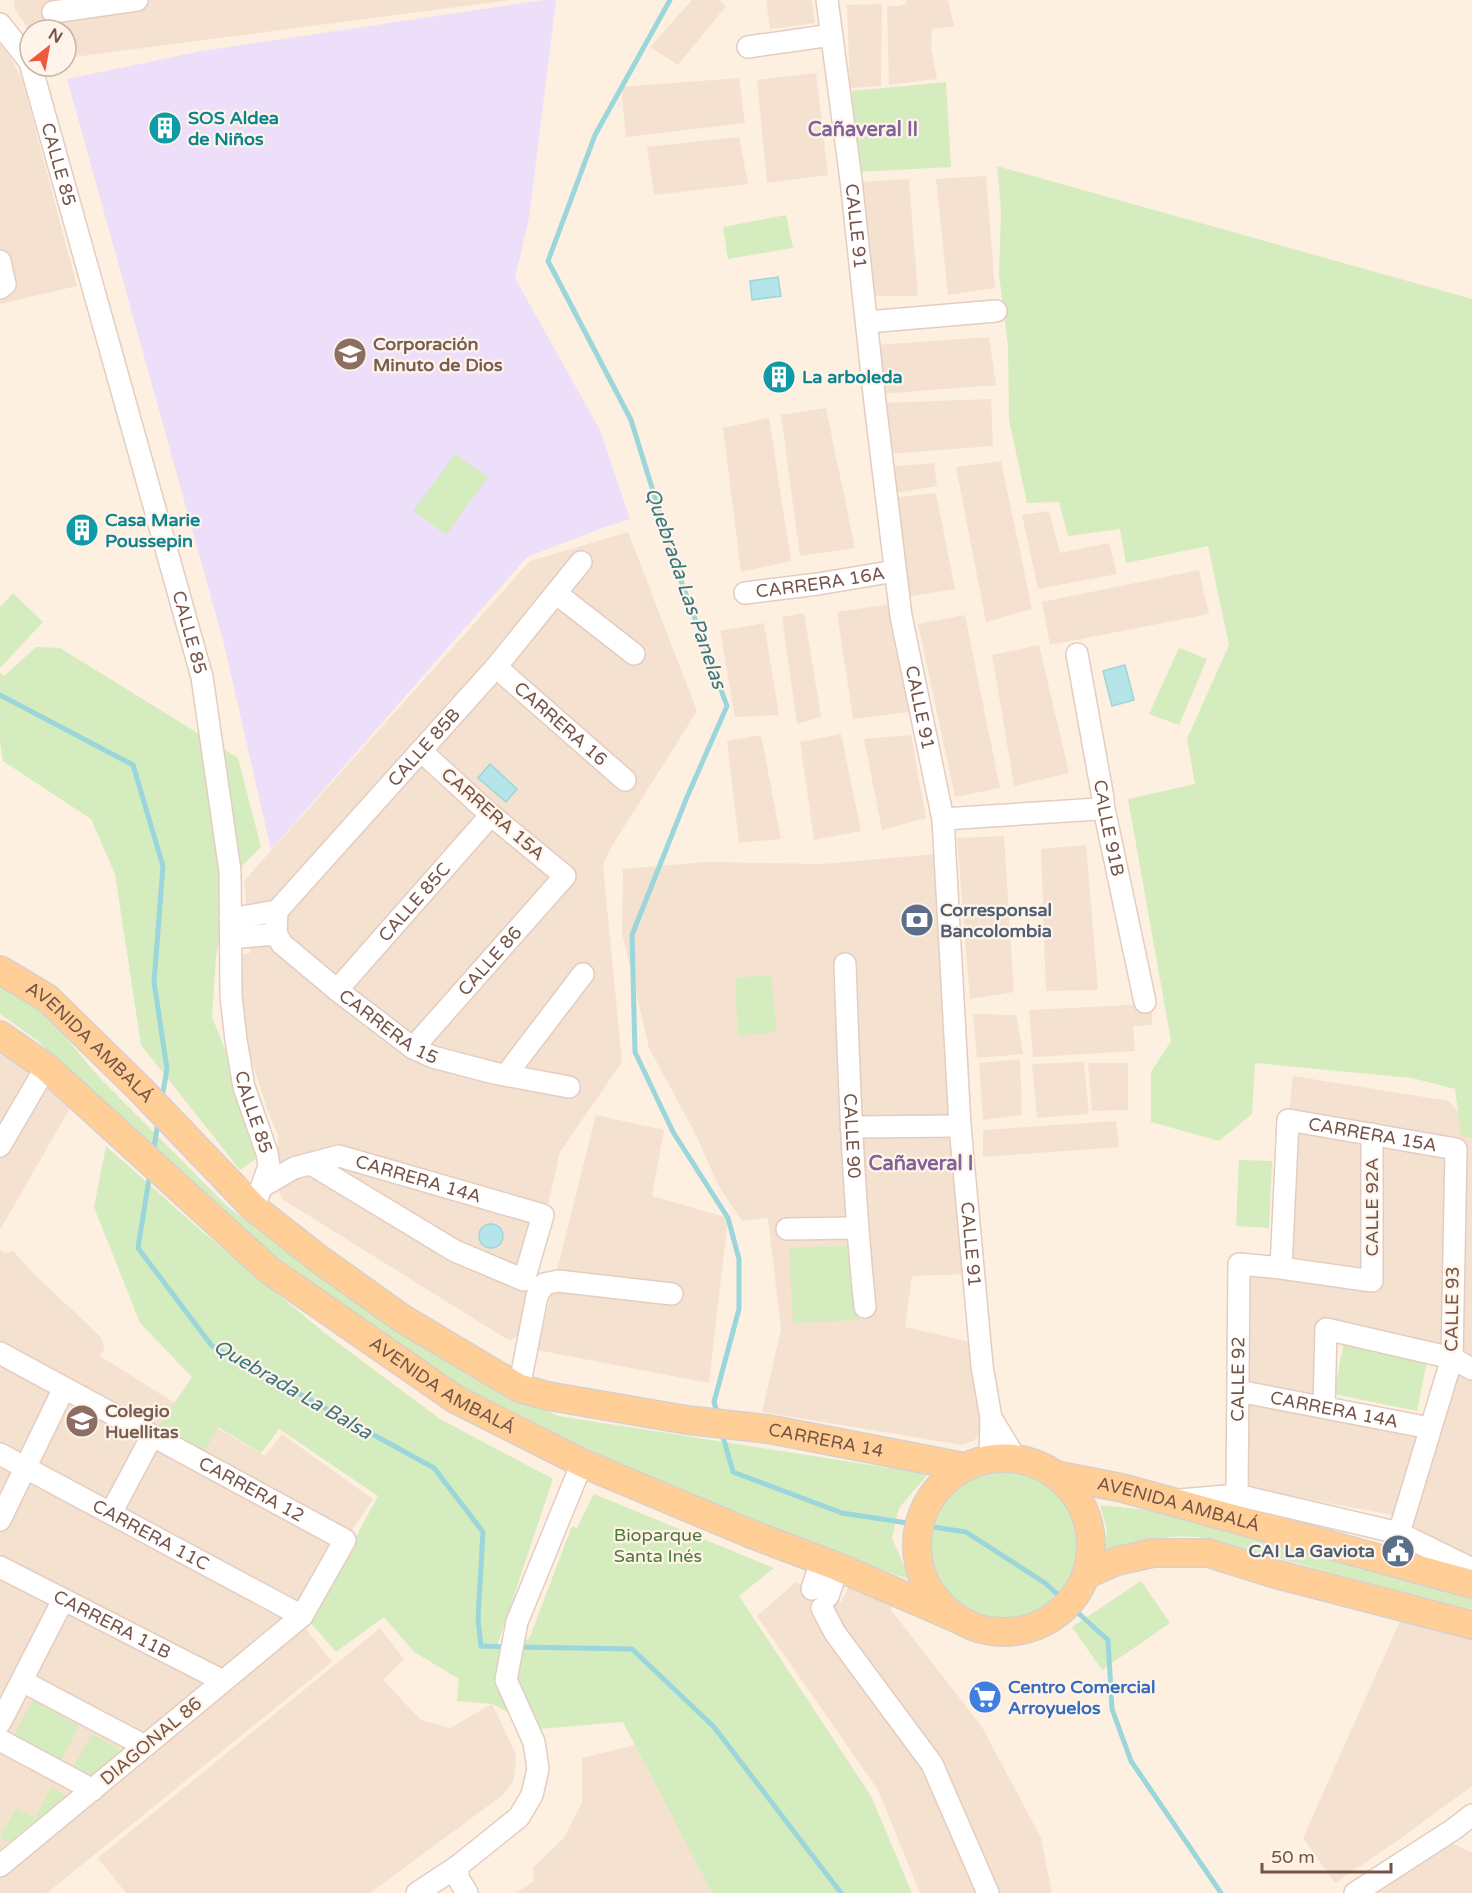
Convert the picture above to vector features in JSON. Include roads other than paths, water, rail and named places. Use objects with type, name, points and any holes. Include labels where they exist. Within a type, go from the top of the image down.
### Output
[{"type":"main road","name":"AVENIDA AMBALÁ","points":[[0,970],[47,998],[140,1089],[199,1152],[258,1197],[318,1259],[403,1319],[519,1389],[687,1420]]},
{"type":"main road","name":"AVENIDA AMBALÁ","points":[[0,1035],[46,1067],[268,1270],[455,1399],[582,1463],[956,1618]]},
{"type":"main road","name":"CARRERA 14","points":[[687,1420],[754,1427],[990,1461]]},
{"type":"main road","points":[[990,1461],[1033,1463],[1056,1475],[1078,1499],[1090,1527],[1090,1559],[1083,1582],[1064,1611],[1041,1625],[1015,1631],[989,1631],[956,1618],[935,1599],[921,1574],[915,1531],[921,1514],[933,1494],[953,1474],[990,1461]]},
{"type":"main road","name":"AVENIDA AMBALÁ","points":[[1056,1475],[1122,1488],[1472,1584]]},
{"type":"main road","points":[[1083,1582],[1117,1561],[1153,1553],[1208,1553],[1275,1574],[1472,1625]]},
{"type":"street","points":[[53,12],[137,0]]},
{"type":"street","name":"CALLE 91","points":[[827,0],[901,616],[943,819],[960,1126],[982,1366],[991,1418],[990,1461]]},
{"type":"street","name":"CALLE 85","points":[[0,24],[18,47]]},
{"type":"street","points":[[748,47],[832,35]]},
{"type":"street","name":"CALLE 85","points":[[35,78],[202,677],[230,871],[231,996],[236,1040],[244,1086],[267,1153],[269,1166],[258,1197]]},
{"type":"street","points":[[0,261],[5,280],[0,288]]},
{"type":"street","points":[[867,322],[996,311]]},
{"type":"street","name":"CALLE 85B","points":[[277,911],[496,667],[581,562]]},
{"type":"street","name":"CARRERA 16A","points":[[745,593],[895,571]]},
{"type":"street","points":[[557,594],[634,654]]},
{"type":"street","name":"CALLE 91B","points":[[1077,654],[1103,798],[1102,804],[1145,1002]]},
{"type":"street","name":"CARRERA 16","points":[[496,667],[625,780]]},
{"type":"street","name":"CARRERA 15A","points":[[421,751],[491,815],[565,876]]},
{"type":"street","points":[[943,819],[1098,809],[1102,804]]},
{"type":"street","name":"CALLE 85C","points":[[338,990],[491,815]]},
{"type":"street","name":"CALLE 86","points":[[413,1048],[565,876]]},
{"type":"street","points":[[277,911],[276,934],[230,928],[277,911]]},
{"type":"street","name":"CARRERA 15","points":[[276,934],[282,944],[413,1048],[433,1057],[506,1075],[569,1087]]},
{"type":"street","name":"CALLE 90","points":[[846,964],[851,1127],[857,1228],[865,1307]]},
{"type":"street","points":[[506,1075],[583,975]]},
{"type":"street","points":[[0,1146],[46,1067]]},
{"type":"street","name":"CARRERA 15A","points":[[1281,1268],[1288,1120],[1456,1149]]},
{"type":"street","points":[[851,1127],[960,1126]]},
{"type":"street","name":"CALLE 92A","points":[[1281,1268],[1372,1281],[1372,1134]]},
{"type":"street","name":"CALLE 93","points":[[1399,1533],[1452,1358],[1456,1149]]},
{"type":"street","name":"CARRERA 14A","points":[[258,1197],[302,1166],[339,1156],[543,1215],[524,1280],[455,1251],[302,1166]]},
{"type":"street","points":[[787,1229],[857,1228]]},
{"type":"street","name":"CALLE 92","points":[[1237,1495],[1239,1264],[1281,1268]]},
{"type":"street","points":[[519,1389],[537,1296],[544,1284],[558,1281],[672,1294]]},
{"type":"street","points":[[1324,1407],[1326,1329],[1452,1358],[1472,1369]]},
{"type":"street","name":"CARRERA 12","points":[[0,1353],[345,1540],[302,1616]]},
{"type":"street","points":[[0,1520],[64,1388]]},
{"type":"street","name":"CARRERA 14A","points":[[1238,1391],[1430,1428]]},
{"type":"street","points":[[111,1513],[152,1436]]},
{"type":"street","name":"CARRERA 11C","points":[[0,1454],[302,1616]]},
{"type":"street","points":[[417,1893],[458,1866],[519,1817],[532,1796],[538,1769],[534,1742],[506,1680],[517,1622],[582,1463]]},
{"type":"street","points":[[1167,1501],[1237,1495],[1399,1533],[1472,1569]]},
{"type":"street","points":[[830,1564],[823,1601],[835,1633],[932,1764],[988,1893]]},
{"type":"street","name":"CARRERA 11B","points":[[0,1567],[223,1681]]},
{"type":"street","points":[[0,1723],[63,1600]]},
{"type":"street","name":"DIAGONAL 86","points":[[5,1856],[93,1790],[302,1616]]},
{"type":"street","points":[[22,1681],[145,1746]]},
{"type":"street","points":[[0,1740],[93,1790]]},
{"type":"street","points":[[1355,1893],[1463,1833],[1472,1815]]},
{"type":"street","points":[[458,1866],[458,1878],[467,1893]]},
{"type":"water","points":[[778,277],[781,296],[752,300],[750,281]]},
{"type":"water","points":[[1125,665],[1134,700],[1112,706],[1103,671]]},
{"type":"water","points":[[490,764],[517,789],[506,802],[478,778]]},
{"type":"water","points":[[491,1224],[499,1228],[503,1236],[499,1244],[491,1248],[483,1244],[479,1236],[483,1228]]},
{"type":"waterway","name":"Quebrada Las Panelas","points":[[670,0],[595,135],[548,261],[631,420],[680,578],[727,706],[687,797],[632,935],[635,1052],[673,1132],[728,1218],[739,1259],[739,1309],[714,1402],[718,1415]]},
{"type":"waterway","name":"Quebrada La Balsa","points":[[0,695],[133,765],[163,866],[154,982],[167,1069],[162,1098]]},
{"type":"waterway","name":"Quebrada La Balsa","points":[[153,1154],[158,1122]]},
{"type":"waterway","name":"Quebrada La Balsa","points":[[150,1173],[138,1248],[212,1346],[434,1468],[483,1532],[478,1619],[481,1646],[509,1647]]},
{"type":"waterway","points":[[722,1433],[733,1472],[842,1513],[966,1532],[1045,1583],[1108,1640],[1112,1709],[1131,1761],[1221,1893]]},
{"type":"waterway","points":[[518,1647],[632,1649],[714,1727],[841,1893]]},
{"type":"place","name":"SOS Aldea de Niños","points":[[165,128]]},
{"type":"place","name":"Corporación Minuto de Dios","points":[[350,354]]},
{"type":"place","name":"La arboleda","points":[[779,377]]},
{"type":"place","name":"Casa Marie Poussepin","points":[[82,530]]},
{"type":"place","name":"Corresponsal Bancolombia","points":[[917,920]]},
{"type":"place","name":"Colegio Huellitas","points":[[82,1421]]},
{"type":"place","name":"CAI La Gaviota","points":[[1398,1551]]},
{"type":"place","name":"Centro Comercial Arroyuelos","points":[[985,1697]]},
{"type":"district","name":"Cañaveral II","points":[[863,129]]},
{"type":"district","name":"Cañaveral I","points":[[921,1163]]},
{"type":"park label","name":"Bioparque Santa Inés","points":[[658,1546]]}]
